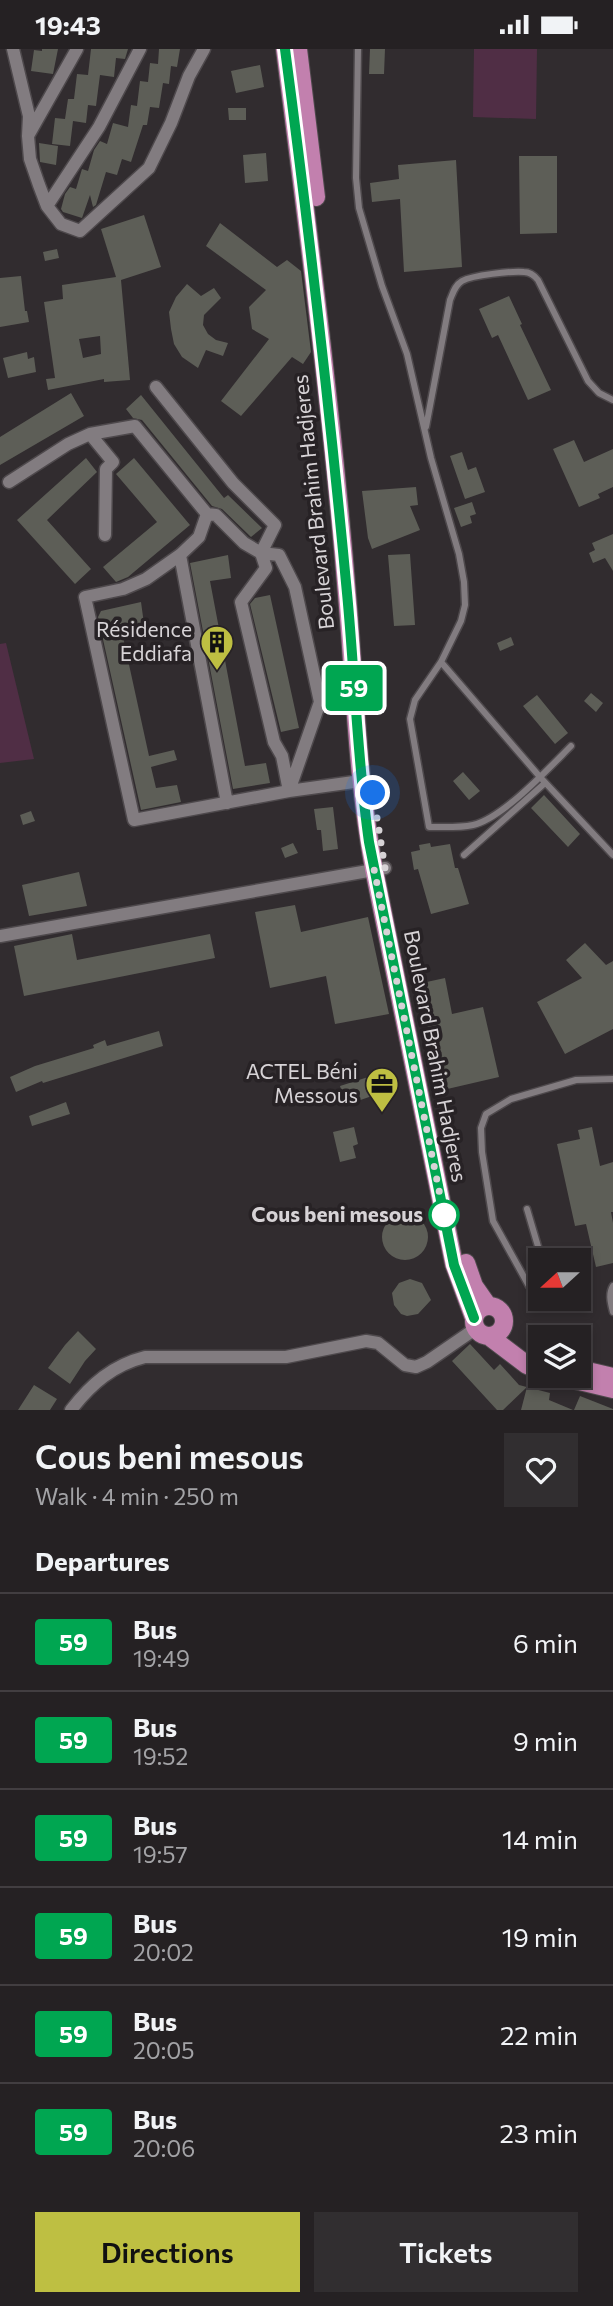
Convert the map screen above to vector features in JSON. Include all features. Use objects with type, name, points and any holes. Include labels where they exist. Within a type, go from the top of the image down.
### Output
[{"type":"main road","name":"Boulevard Brahim Hadjeres","points":[[285,49],[316,299],[347,596],[361,781],[454,1265],[480,1328]]},
{"type":"main road","points":[[298,49],[328,297],[359,597],[379,868],[466,1261],[474,1286],[488,1306],[500,1311],[504,1324],[517,1343],[528,1352]]},
{"type":"main road","points":[[488,1306],[477,1311],[480,1328],[528,1365]]},
{"type":"main road","points":[[480,1328],[498,1334],[504,1324]]},
{"type":"main road","points":[[591,1372],[613,1377]]},
{"type":"main road","points":[[591,1384],[613,1389]]},
{"type":"street","points":[[13,49],[29,116],[30,159],[47,206],[61,224],[80,231],[149,168],[171,123],[189,76],[204,49]]},
{"type":"street","points":[[28,136],[77,49]]},
{"type":"street","points":[[47,206],[99,127],[139,49]]},
{"type":"street","points":[[156,387],[233,483],[275,525],[261,553],[266,568],[241,603],[274,742],[282,756],[289,791]]},
{"type":"street","points":[[9,482],[68,444],[90,434],[135,426],[207,514],[216,515],[244,543],[261,553],[279,555],[295,587],[320,702],[289,791]]},
{"type":"street","points":[[90,434],[113,462],[106,469],[105,535]]},
{"type":"street","points":[[207,514],[199,537],[180,555],[146,579],[123,589],[85,597],[134,820],[289,791],[361,781]]},
{"type":"street","points":[[180,555],[227,803]]},
{"type":"street","points":[[0,936],[379,868]]},
{"type":"street","points":[[71,1410],[105,1374],[145,1357],[286,1357],[366,1341],[378,1343],[405,1365],[416,1367],[480,1328]]},
{"type":"lane","points":[[358,49],[356,178],[359,208],[382,286],[407,354],[464,582],[465,605],[461,621],[441,662],[415,700],[410,719],[429,827],[476,824],[498,812],[542,780]]},
{"type":"lane","points":[[425,433],[450,300],[455,287],[462,281],[475,277],[525,272],[533,275],[538,280],[588,381],[599,393],[613,400]]},
{"type":"lane","points":[[441,662],[542,780],[613,855]]},
{"type":"lane","points":[[464,855],[542,780],[571,746]]},
{"type":"lane","points":[[528,1284],[493,1221],[482,1152],[481,1128],[486,1114],[512,1099],[576,1080],[613,1079]]},
{"type":"lane","points":[[527,1209],[538,1248]]},
{"type":"lane","points":[[613,1286],[610,1290],[613,1312]]},
{"type":"shaded area","points":[[474,49],[537,49],[536,119],[473,117]]},
{"type":"shaded area","points":[[6,643],[34,759],[0,763],[0,644]]},
{"type":"building","points":[[58,49],[53,74],[31,71],[34,50]]},
{"type":"building","points":[[91,49],[128,49],[125,59],[116,58],[114,77],[100,75],[96,106],[88,105],[86,123],[73,121],[70,146],[52,144],[55,118],[65,119],[68,99],[74,99],[77,74],[88,75]]},
{"type":"building","points":[[159,49],[180,49],[177,67],[171,66],[169,84],[163,83],[159,108],[150,107],[147,125],[143,125],[131,162],[122,159],[117,175],[106,172],[96,205],[93,207],[90,195],[82,218],[63,212],[61,209],[65,194],[70,187],[76,189],[82,169],[88,171],[94,150],[100,141],[107,144],[113,123],[128,127],[131,105],[137,106],[140,81],[148,82],[150,63],[158,64]]},
{"type":"building","points":[[370,49],[385,49],[384,74],[369,74]]},
{"type":"building","points":[[260,65],[264,87],[236,93],[231,71]]},
{"type":"building","points":[[228,108],[246,108],[246,120],[229,120]]},
{"type":"building","points":[[39,143],[58,146],[56,165],[40,162]]},
{"type":"building","points":[[266,153],[268,181],[245,183],[243,155]]},
{"type":"building","points":[[519,156],[557,156],[557,233],[520,234]]},
{"type":"building","points":[[456,160],[462,267],[404,272],[400,199],[372,202],[370,183],[399,179],[398,165]]},
{"type":"building","points":[[144,215],[161,267],[121,280],[130,380],[104,382],[104,379],[48,390],[46,379],[55,378],[44,302],[63,299],[62,285],[116,277],[101,229]],"holes":[[[100,336],[101,354],[83,358],[79,339]]]},
{"type":"building","points":[[220,223],[277,267],[287,260],[301,271],[311,352],[303,364],[292,357],[241,416],[221,401],[269,339],[252,329],[249,307],[266,290],[206,246]]},
{"type":"building","points":[[57,249],[59,258],[45,261],[43,252]]},
{"type":"building","points":[[21,276],[29,322],[0,327],[0,278]]},
{"type":"building","points":[[187,284],[201,296],[214,288],[221,298],[204,315],[203,325],[208,334],[216,340],[228,343],[223,356],[206,350],[198,368],[182,357],[174,344],[171,329],[169,312],[176,297]]},
{"type":"building","points":[[509,296],[551,390],[528,400],[498,335],[492,338],[479,309]]},
{"type":"building","points":[[27,352],[28,359],[34,357],[36,372],[8,378],[3,358]]},
{"type":"building","points":[[71,393],[84,416],[0,465],[0,437]]},
{"type":"building","points":[[141,395],[224,498],[228,495],[262,528],[251,537],[222,509],[212,506],[142,420],[133,418],[126,409]]},
{"type":"building","points":[[574,440],[584,462],[613,449],[613,487],[598,494],[600,498],[579,507],[553,449]]},
{"type":"building","points":[[462,452],[468,470],[476,467],[485,492],[465,499],[450,456]]},
{"type":"building","points":[[86,458],[97,472],[47,520],[91,569],[75,584],[17,520]]},
{"type":"building","points":[[134,458],[190,525],[128,577],[116,582],[103,567],[157,522],[116,474]]},
{"type":"building","points":[[416,487],[418,505],[410,506],[420,530],[372,549],[362,491]]},
{"type":"building","points":[[472,502],[476,514],[470,516],[472,523],[461,527],[454,508]]},
{"type":"building","points":[[613,534],[613,571],[605,558],[593,563],[589,553],[595,550],[592,543]]},
{"type":"building","points":[[410,554],[415,625],[394,626],[388,555]]},
{"type":"building","name":"Résidence Eddiafa","points":[[228,555],[231,578],[210,581],[245,766],[266,763],[270,783],[233,789],[190,563]]},
{"type":"building","points":[[270,595],[299,728],[281,732],[250,604],[255,598]]},
{"type":"building","points":[[141,602],[144,624],[121,628],[149,756],[174,750],[177,760],[151,767],[156,788],[177,785],[181,802],[141,810],[98,617],[101,611]]},
{"type":"building","points":[[511,637],[514,645],[500,651],[497,643]]},
{"type":"building","points":[[591,693],[603,703],[596,712],[584,701]]},
{"type":"building","points":[[537,695],[568,733],[555,744],[523,706]]},
{"type":"building","points":[[463,772],[480,791],[469,800],[453,781]]},
{"type":"building","points":[[544,795],[580,834],[568,847],[531,808]]},
{"type":"building","points":[[333,807],[338,849],[323,851],[321,830],[317,830],[314,809]]},
{"type":"building","points":[[31,811],[35,821],[23,825],[20,815]]},
{"type":"building","points":[[293,843],[298,853],[285,858],[281,848]]},
{"type":"building","points":[[430,843],[431,847],[450,844],[455,868],[458,868],[469,904],[431,914],[418,869],[414,870],[411,852],[420,850],[419,845]]},
{"type":"building","points":[[79,872],[87,906],[29,916],[22,885]]},
{"type":"building","points":[[295,905],[301,932],[368,917],[389,1014],[335,1024],[326,976],[270,988],[255,912]]},
{"type":"building","points":[[72,934],[77,960],[210,934],[215,958],[24,996],[14,946]]},
{"type":"building","points":[[585,943],[606,965],[613,961],[613,1029],[565,1054],[537,1002],[582,978],[566,960]]},
{"type":"building","points":[[445,978],[452,1014],[483,1007],[499,1077],[443,1090],[426,1020],[433,1019],[422,983]]},
{"type":"building","points":[[159,1031],[163,1046],[43,1083],[42,1081],[16,1092],[10,1077],[35,1066],[94,1048],[93,1045],[105,1040],[107,1046]]},
{"type":"building","points":[[387,1071],[389,1094],[372,1096],[346,1105],[340,1086]]},
{"type":"building","points":[[66,1102],[70,1114],[32,1126],[29,1116]]},
{"type":"building","points":[[354,1127],[358,1144],[353,1146],[356,1158],[340,1162],[333,1132]]},
{"type":"building","points":[[592,1127],[600,1166],[613,1162],[613,1263],[596,1267],[586,1224],[575,1226],[557,1144],[580,1139],[578,1130]]},
{"type":"building","points":[[405,1214],[421,1221],[428,1237],[421,1253],[405,1260],[389,1253],[382,1237],[389,1221]]},
{"type":"building","points":[[410,1279],[422,1283],[431,1300],[418,1314],[407,1316],[401,1314],[394,1305],[392,1293],[399,1283]]},
{"type":"building","points":[[78,1331],[96,1349],[70,1384],[48,1368]]},
{"type":"building","points":[[470,1344],[494,1370],[500,1364],[519,1385],[527,1387],[503,1410],[497,1410],[452,1361]]},
{"type":"building","points":[[34,1385],[57,1399],[50,1410],[18,1410]]},
{"type":"building","points":[[527,1387],[550,1393],[549,1400],[573,1410],[521,1410]]},
{"type":"building","points":[[580,1396],[613,1409],[613,1410],[574,1410]]},
{"type":"bus line","name":"59","points":[[285,49],[328,407],[347,596],[358,751],[369,842],[454,1265],[474,1318]]},
{"type":"place","name":"Résidence Eddiafa","points":[[217,672]]},
{"type":"place","name":"ACTEL Béni Messous","points":[[382,1114]]},
{"type":"place","name":"Cous beni mesous","points":[[444,1215]]},
{"type":"route","points":[[373,793],[385,868],[374,869],[444,1215]]}]
